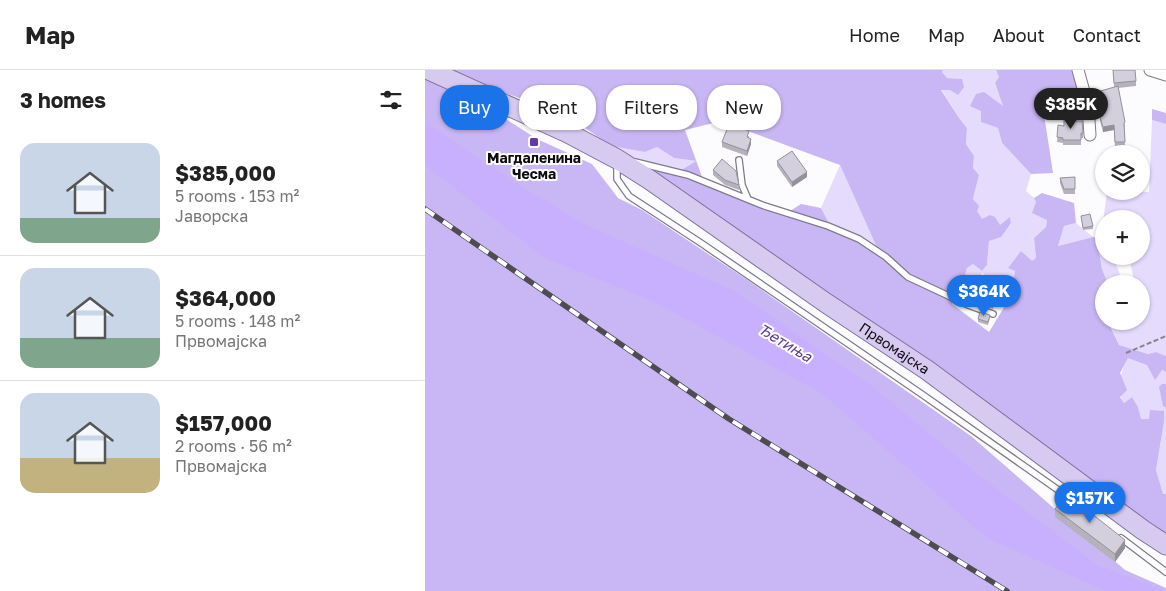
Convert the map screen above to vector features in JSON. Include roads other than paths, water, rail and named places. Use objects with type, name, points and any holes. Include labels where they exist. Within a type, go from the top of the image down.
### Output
[{"type":"main road","name":"Првомајска","points":[[429,70],[567,133],[617,159],[927,370],[1129,520],[1166,545]]},
{"type":"street","points":[[1078,70],[1088,106],[1090,135]]},
{"type":"street","points":[[1150,70],[1166,76]]},
{"type":"lane","name":"Првомајска","points":[[617,159],[657,166],[689,175],[748,199],[828,226],[859,239],[887,257],[908,277],[968,305],[993,314]]},
{"type":"lane","points":[[617,159],[617,179],[629,196],[701,243],[1079,505]]},
{"type":"lane","points":[[739,160],[742,185],[748,199]]},
{"type":"lane","points":[[1117,534],[1139,553],[1166,572]]},
{"type":"water","name":"Ђетиња","points":[[425,123],[529,191],[586,225],[734,291],[873,387],[985,480],[1097,565],[1166,591],[1106,591],[987,538],[823,394],[655,302],[543,257],[425,165]]},
{"type":"railway","points":[[425,209],[729,419],[1007,591]]},
{"type":"place","name":"Магдаленина Чесма","points":[[534,142]]}]
